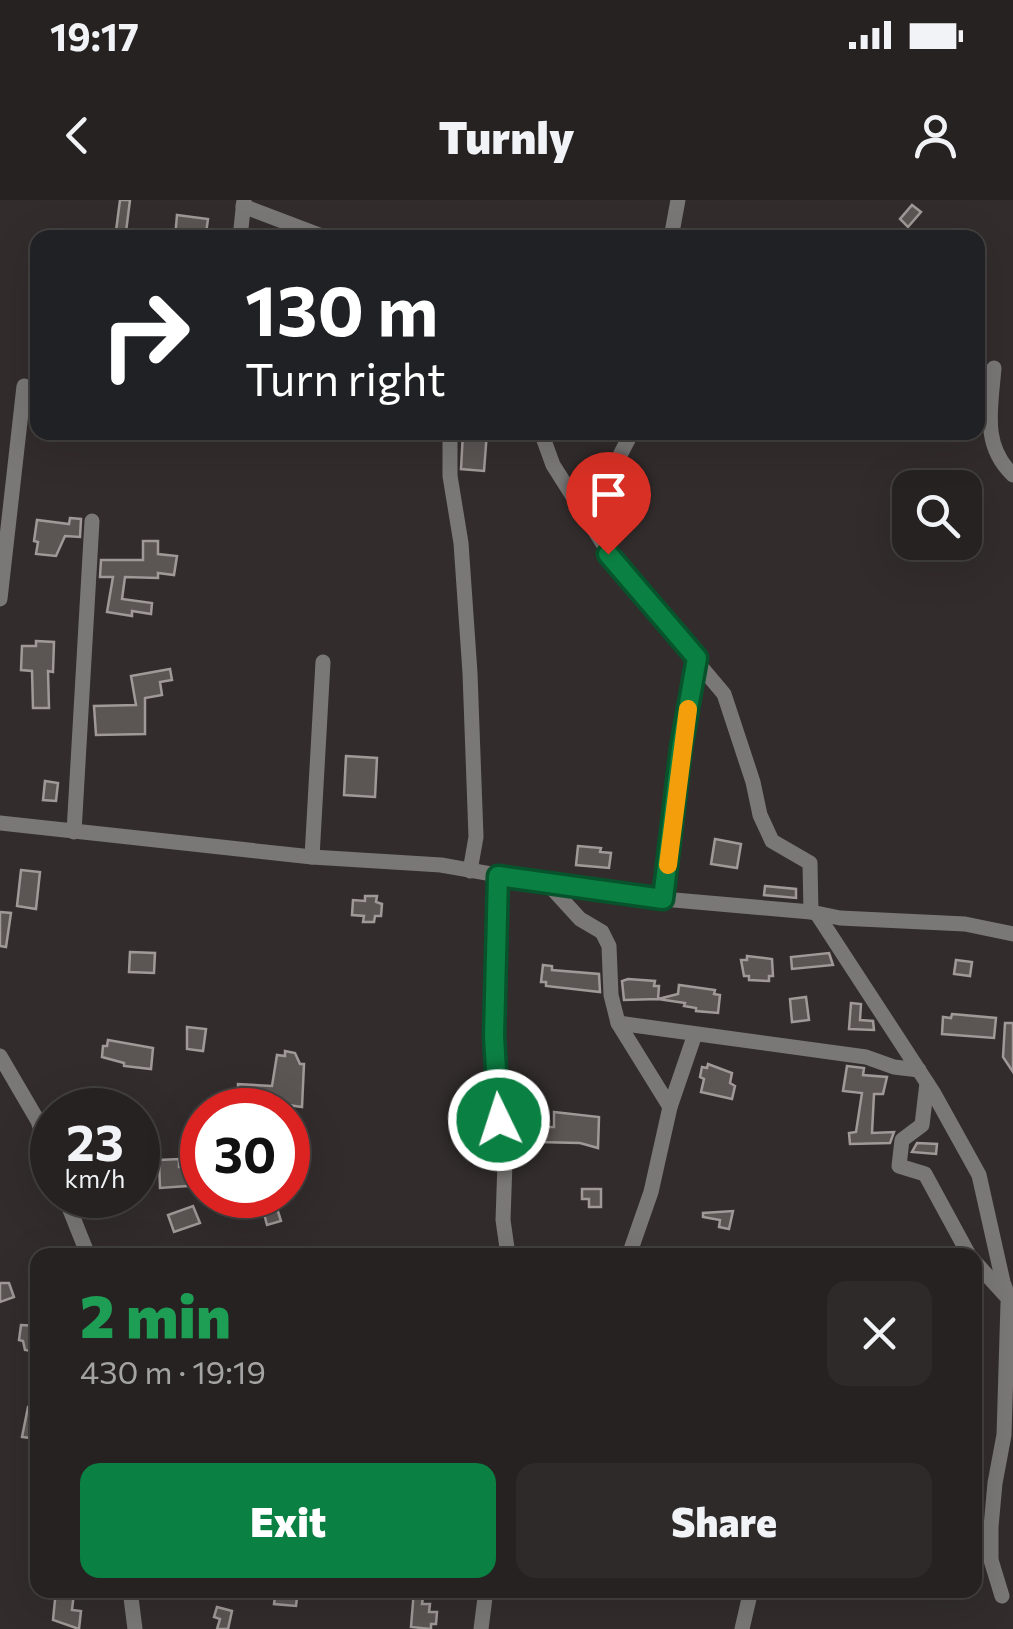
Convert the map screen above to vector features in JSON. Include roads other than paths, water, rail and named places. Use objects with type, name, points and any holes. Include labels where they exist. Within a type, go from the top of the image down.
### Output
[{"type":"street","points":[[672,230],[678,200]]},
{"type":"street","points":[[241,230],[243,203],[309,230]]},
{"type":"street","points":[[994,368],[990,438],[994,452],[1013,475]]},
{"type":"street","points":[[0,599],[24,386]]},
{"type":"street","points":[[450,440],[450,476],[461,543],[470,673],[476,837],[470,871]]},
{"type":"street","points":[[544,440],[552,465],[621,572],[724,694],[760,815],[772,841],[810,863],[814,913],[923,1077],[979,1175],[1009,1303],[1006,1420],[995,1483],[991,1560],[1002,1596]]},
{"type":"street","points":[[601,538],[600,502],[628,440]]},
{"type":"street","points":[[74,832],[92,521]]},
{"type":"street","points":[[663,899],[681,748],[697,658]]},
{"type":"street","points":[[312,857],[323,662]]},
{"type":"street","points":[[0,824],[312,857],[441,865],[663,899],[840,918],[966,924],[1013,934]]},
{"type":"street","points":[[498,876],[494,1036],[505,1162],[503,1220],[507,1248]]},
{"type":"street","points":[[548,884],[580,919],[602,932],[608,946],[611,996],[618,1023],[670,1107]]},
{"type":"street","points":[[618,1023],[866,1056],[923,1077]]},
{"type":"street","points":[[632,1248],[651,1192],[670,1107],[695,1034]]},
{"type":"street","points":[[0,1056],[30,1107]]},
{"type":"street","points":[[923,1077],[922,1125],[902,1140],[899,1166],[925,1174],[965,1248]]},
{"type":"street","points":[[73,1218],[85,1248]]},
{"type":"street","points":[[982,1270],[1009,1303]]},
{"type":"street","points":[[131,1598],[135,1629]]},
{"type":"street","points":[[481,1629],[485,1598]]},
{"type":"street","points":[[742,1629],[749,1598]]}]
